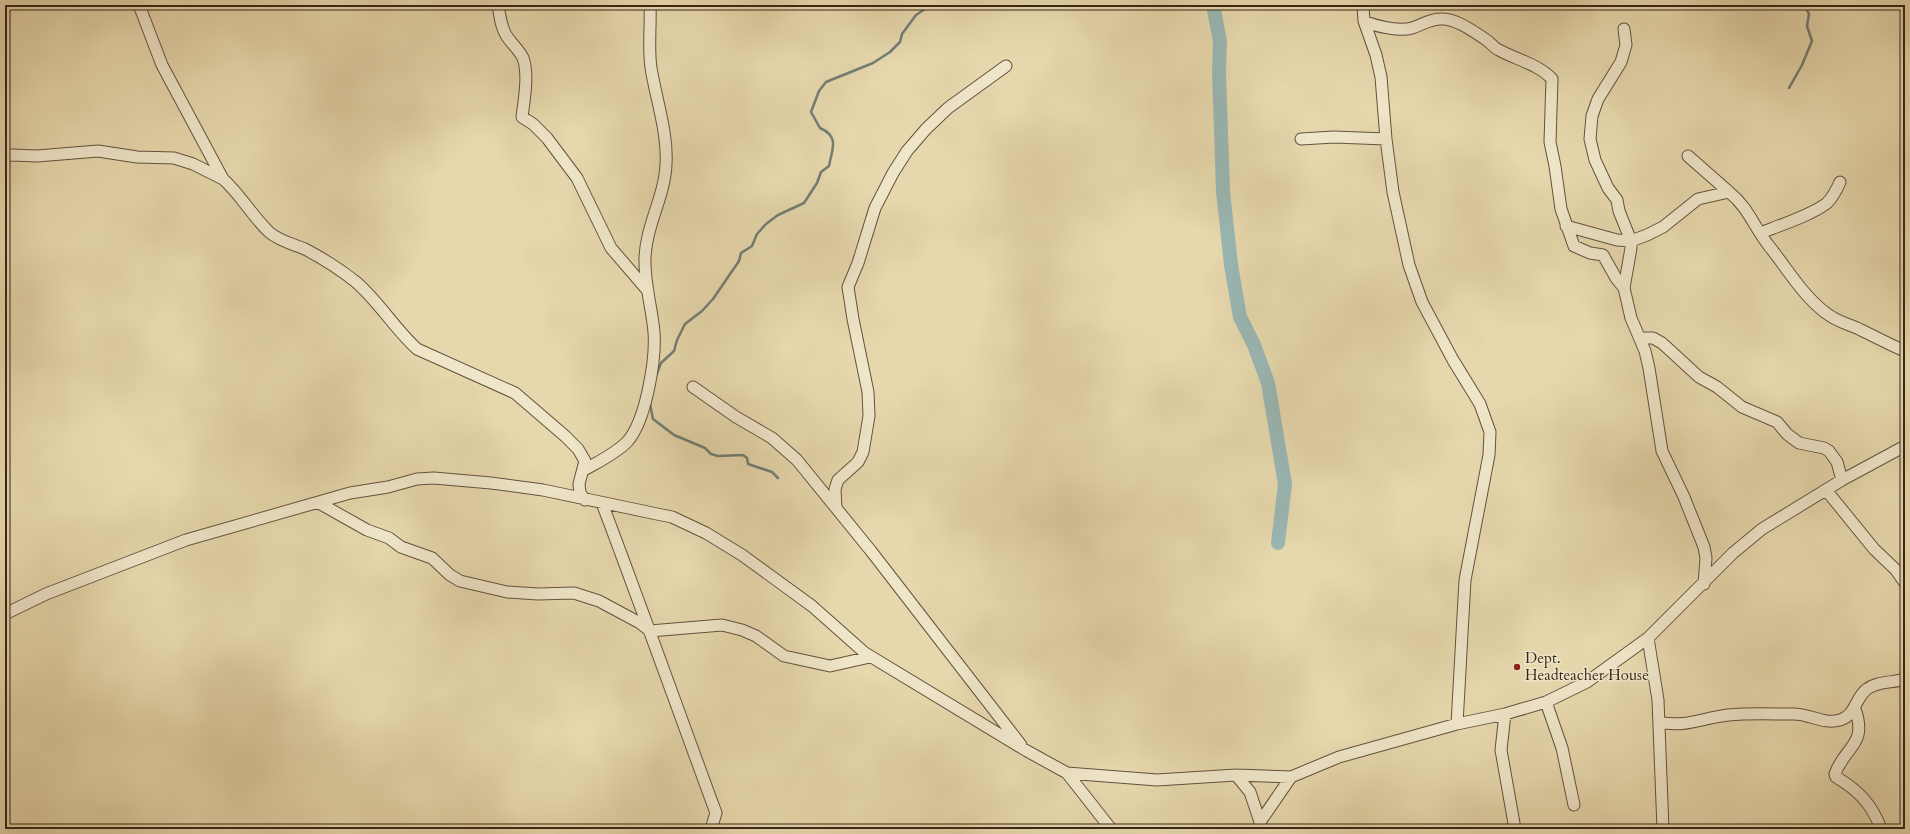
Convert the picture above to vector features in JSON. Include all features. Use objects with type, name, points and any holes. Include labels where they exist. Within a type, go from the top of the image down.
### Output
[{"type":"street","points":[[139,5],[162,65],[223,179]]},
{"type":"street","points":[[498,5],[503,27],[508,38],[523,58],[525,70],[525,96],[522,117],[533,124],[548,138],[577,178],[611,248],[648,291]]},
{"type":"street","points":[[584,470],[619,449],[628,441],[638,422],[654,364],[654,331],[645,258],[647,243],[660,199],[666,165],[666,146],[651,66],[650,5]]},
{"type":"street","points":[[1363,5],[1364,21],[1376,55],[1381,78],[1386,139],[1393,192],[1415,284],[1445,347],[1480,404],[1490,432],[1489,455],[1465,580],[1457,724]]},
{"type":"street","points":[[1364,21],[1378,26],[1407,29],[1432,20],[1442,18],[1452,20],[1484,39],[1497,50],[1536,66],[1547,73],[1552,79],[1550,142],[1559,199],[1566,226],[1574,246],[1590,253],[1603,255],[1616,278],[1624,288]]},
{"type":"street","points":[[1624,29],[1626,45],[1621,62],[1598,99],[1592,116],[1590,139],[1595,160],[1617,200],[1619,211],[1631,240],[1624,288],[1631,318],[1640,338],[1652,380],[1662,451],[1684,497],[1704,547],[1706,558],[1704,584]]},
{"type":"street","points":[[836,508],[835,497],[838,480],[853,468],[860,457],[869,416],[868,392],[848,287],[858,262],[875,208],[892,173],[907,151],[926,129],[948,108],[1006,66]]},
{"type":"street","points":[[1301,139],[1334,137],[1386,139]]},
{"type":"street","points":[[5,156],[37,156],[98,151],[136,157],[174,158],[193,164],[223,179],[234,189],[269,232],[280,239],[305,250],[355,282],[372,298],[404,337],[418,349],[515,393],[578,449],[585,461],[584,470],[579,484],[580,493],[585,500]]},
{"type":"street","points":[[1688,156],[1744,206],[1760,232],[1800,288],[1825,312],[1838,322],[1850,325],[1905,351]]},
{"type":"street","points":[[1760,232],[1826,204],[1836,191],[1840,182]]},
{"type":"street","points":[[1566,226],[1617,240],[1631,240],[1647,235],[1663,227],[1698,198],[1729,192]]},
{"type":"street","points":[[1640,338],[1653,338],[1662,343],[1699,377],[1717,387],[1742,407],[1777,422],[1787,434],[1800,443],[1824,448],[1829,451],[1837,462],[1842,480]]},
{"type":"street","points":[[694,387],[736,417],[772,438],[797,460],[871,550],[1027,751]]},
{"type":"street","points":[[1067,773],[1157,780],[1236,775],[1291,777],[1339,757],[1457,724],[1505,714],[1546,702],[1587,682],[1648,638],[1704,584],[1733,553],[1762,529],[1842,480],[1905,446]]},
{"type":"street","points":[[5,614],[46,594],[186,540],[350,494],[388,487],[417,479],[434,478],[491,482],[543,490],[672,517],[706,533],[742,555],[812,606],[870,657],[1027,751],[1067,773],[1111,829]]},
{"type":"street","points":[[1826,490],[1874,549],[1896,570],[1905,583]]},
{"type":"street","points":[[319,503],[367,530],[388,538],[401,547],[432,558],[450,575],[460,581],[507,592],[538,594],[574,593],[599,600],[640,623],[650,631],[722,625],[742,630],[756,636],[784,656],[830,666],[870,657]]},
{"type":"street","points":[[602,503],[716,813],[711,829]]},
{"type":"street","points":[[1648,638],[1658,700],[1663,829]]},
{"type":"street","points":[[1659,722],[1673,725],[1727,715],[1756,714],[1795,714],[1820,721],[1836,721],[1846,717],[1855,709],[1862,694],[1873,685],[1905,679]]},
{"type":"street","points":[[1546,702],[1562,748],[1574,805]]},
{"type":"street","points":[[1855,709],[1859,719],[1858,736],[1834,774],[1836,777],[1848,784],[1869,804],[1875,814],[1880,829]]},
{"type":"street","points":[[1505,714],[1501,750],[1515,829]]},
{"type":"street","points":[[1236,775],[1250,792],[1259,825]]},
{"type":"street","points":[[1259,825],[1291,777]]},
{"type":"waterway","points":[[656,376],[661,363],[674,351],[677,340],[685,324],[702,311],[713,299],[739,261],[741,253],[752,246],[757,234],[766,224],[778,215],[804,203],[817,183],[821,172],[829,166],[833,149],[832,139],[830,135],[820,128],[811,112],[819,91],[826,82],[873,63],[890,52],[900,42],[902,34],[916,15],[931,5]]},
{"type":"waterway","points":[[1213,5],[1220,41],[1219,72],[1223,191],[1231,265],[1240,317],[1254,345],[1268,383],[1285,484],[1278,543]]},
{"type":"waterway","points":[[1789,88],[1802,65],[1812,41],[1807,26],[1809,14],[1804,5]]},
{"type":"waterway","points":[[650,404],[653,419],[674,435],[705,448],[711,454],[718,456],[743,455],[747,458],[748,464],[772,472],[778,478]]},
{"type":"place","name":"Dept. Headteacher House","points":[[1517,667]]}]
